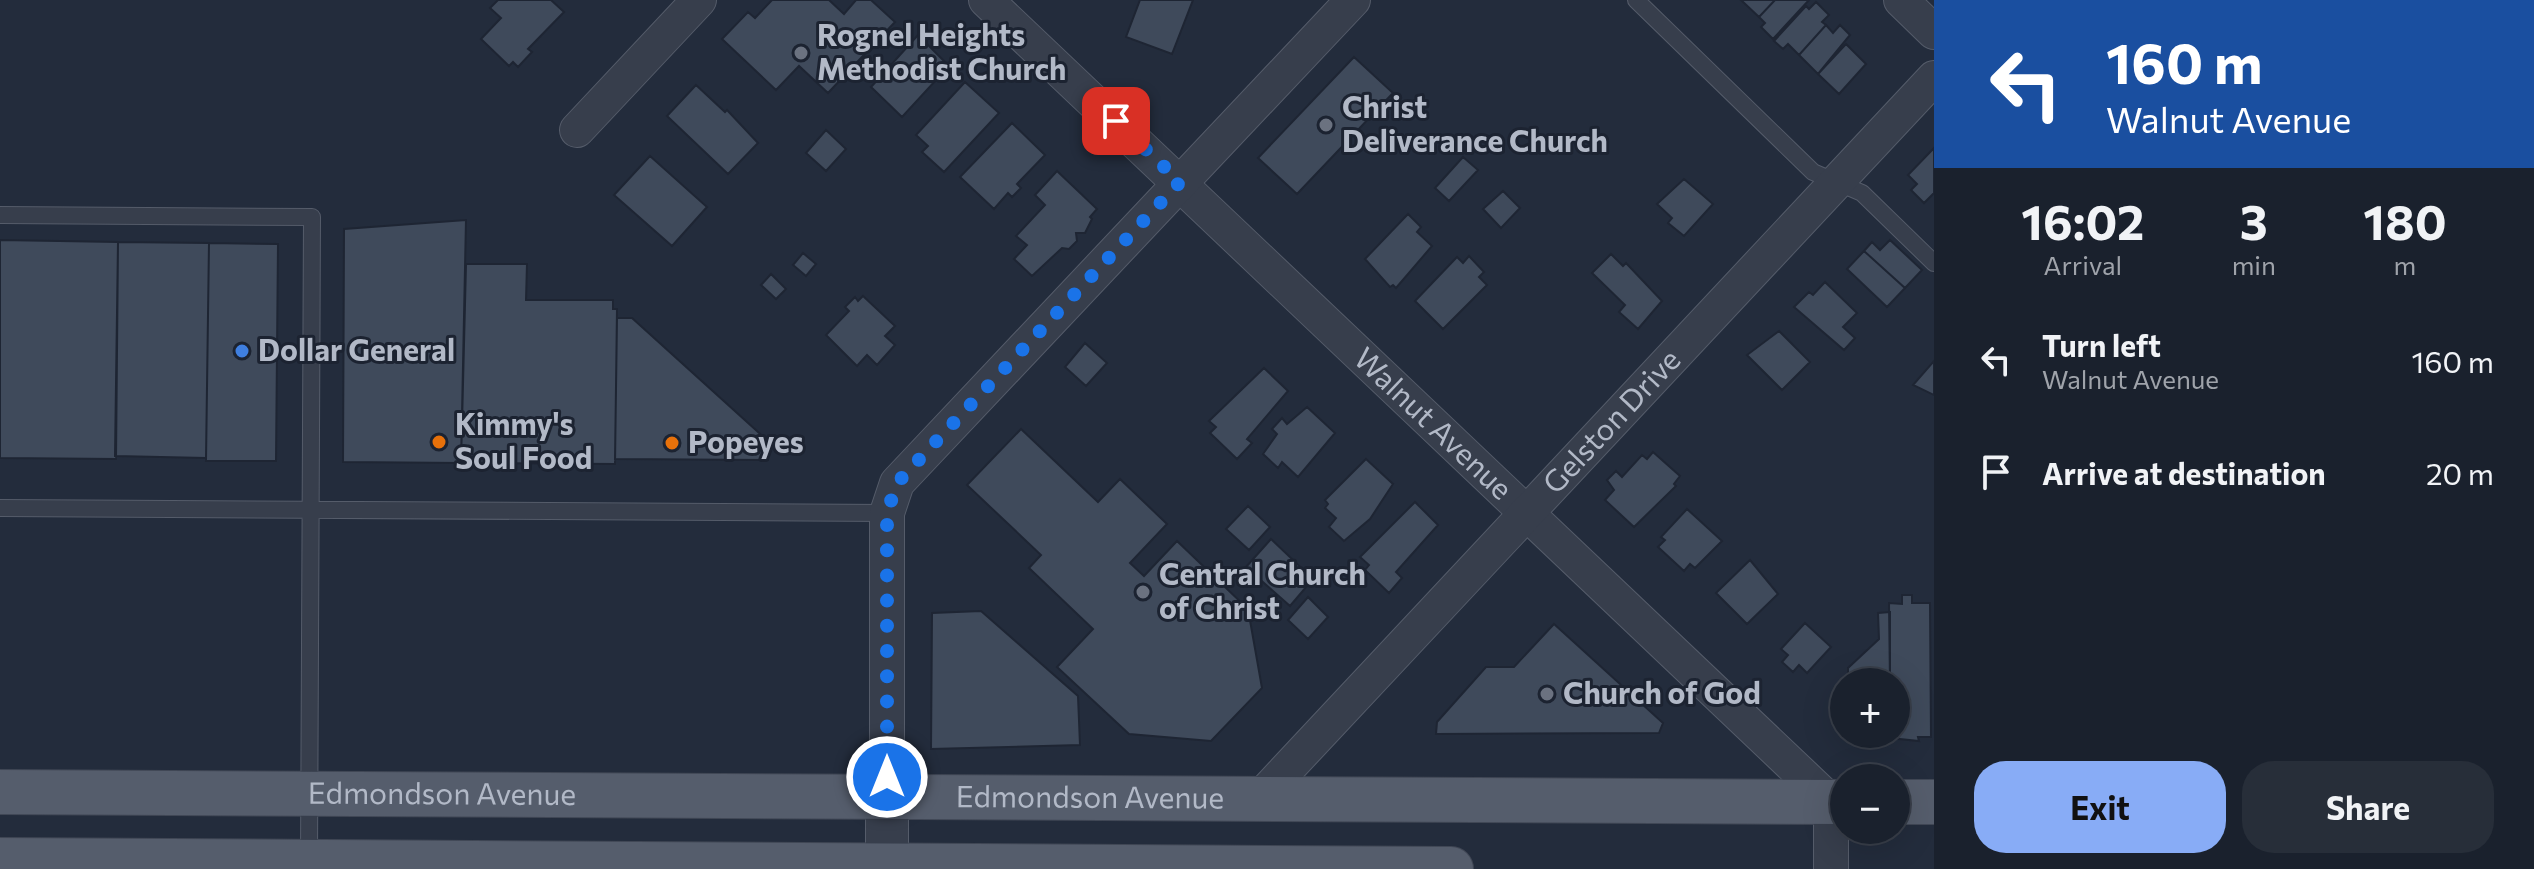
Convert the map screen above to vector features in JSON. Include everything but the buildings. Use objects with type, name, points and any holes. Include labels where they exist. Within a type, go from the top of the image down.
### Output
[{"type":"main road","name":"Edmondson Avenue","points":[[0,792],[1830,802]]},
{"type":"main road","points":[[1910,802],[1934,802]]},
{"type":"main road","points":[[0,860],[1451,869]]},
{"type":"street","points":[[577,130],[699,0]]},
{"type":"street","name":"Walnut Avenue","points":[[986,0],[1524,513],[1830,795]]},
{"type":"street","points":[[887,867],[887,513],[897,483],[1353,0]]},
{"type":"street","points":[[1901,0],[1934,32]]},
{"type":"street","name":"Gelston Drive","points":[[1258,800],[1934,78]]},
{"type":"street","points":[[1831,869],[1834,844]]},
{"type":"lane","points":[[1636,0],[1813,172],[1862,193],[1934,263]]},
{"type":"lane","points":[[0,215],[312,217],[309,861]]},
{"type":"lane","points":[[0,508],[887,513]]},
{"type":"place","name":"Rognel Heights Methodist Church","points":[[801,53]]},
{"type":"place","name":"Christ Deliverance Church","points":[[1326,125]]},
{"type":"place","name":"Dollar General","points":[[242,351]]},
{"type":"place","name":"Kimmy's Soul Food","points":[[439,442]]},
{"type":"place","name":"Popeyes","points":[[672,443]]},
{"type":"place","name":"Central Church of Christ","points":[[1143,592]]},
{"type":"place","name":"Church of God","points":[[1547,694]]},
{"type":"route","points":[[887,777],[887,513],[897,483],[1180,182],[1116,121]]}]
